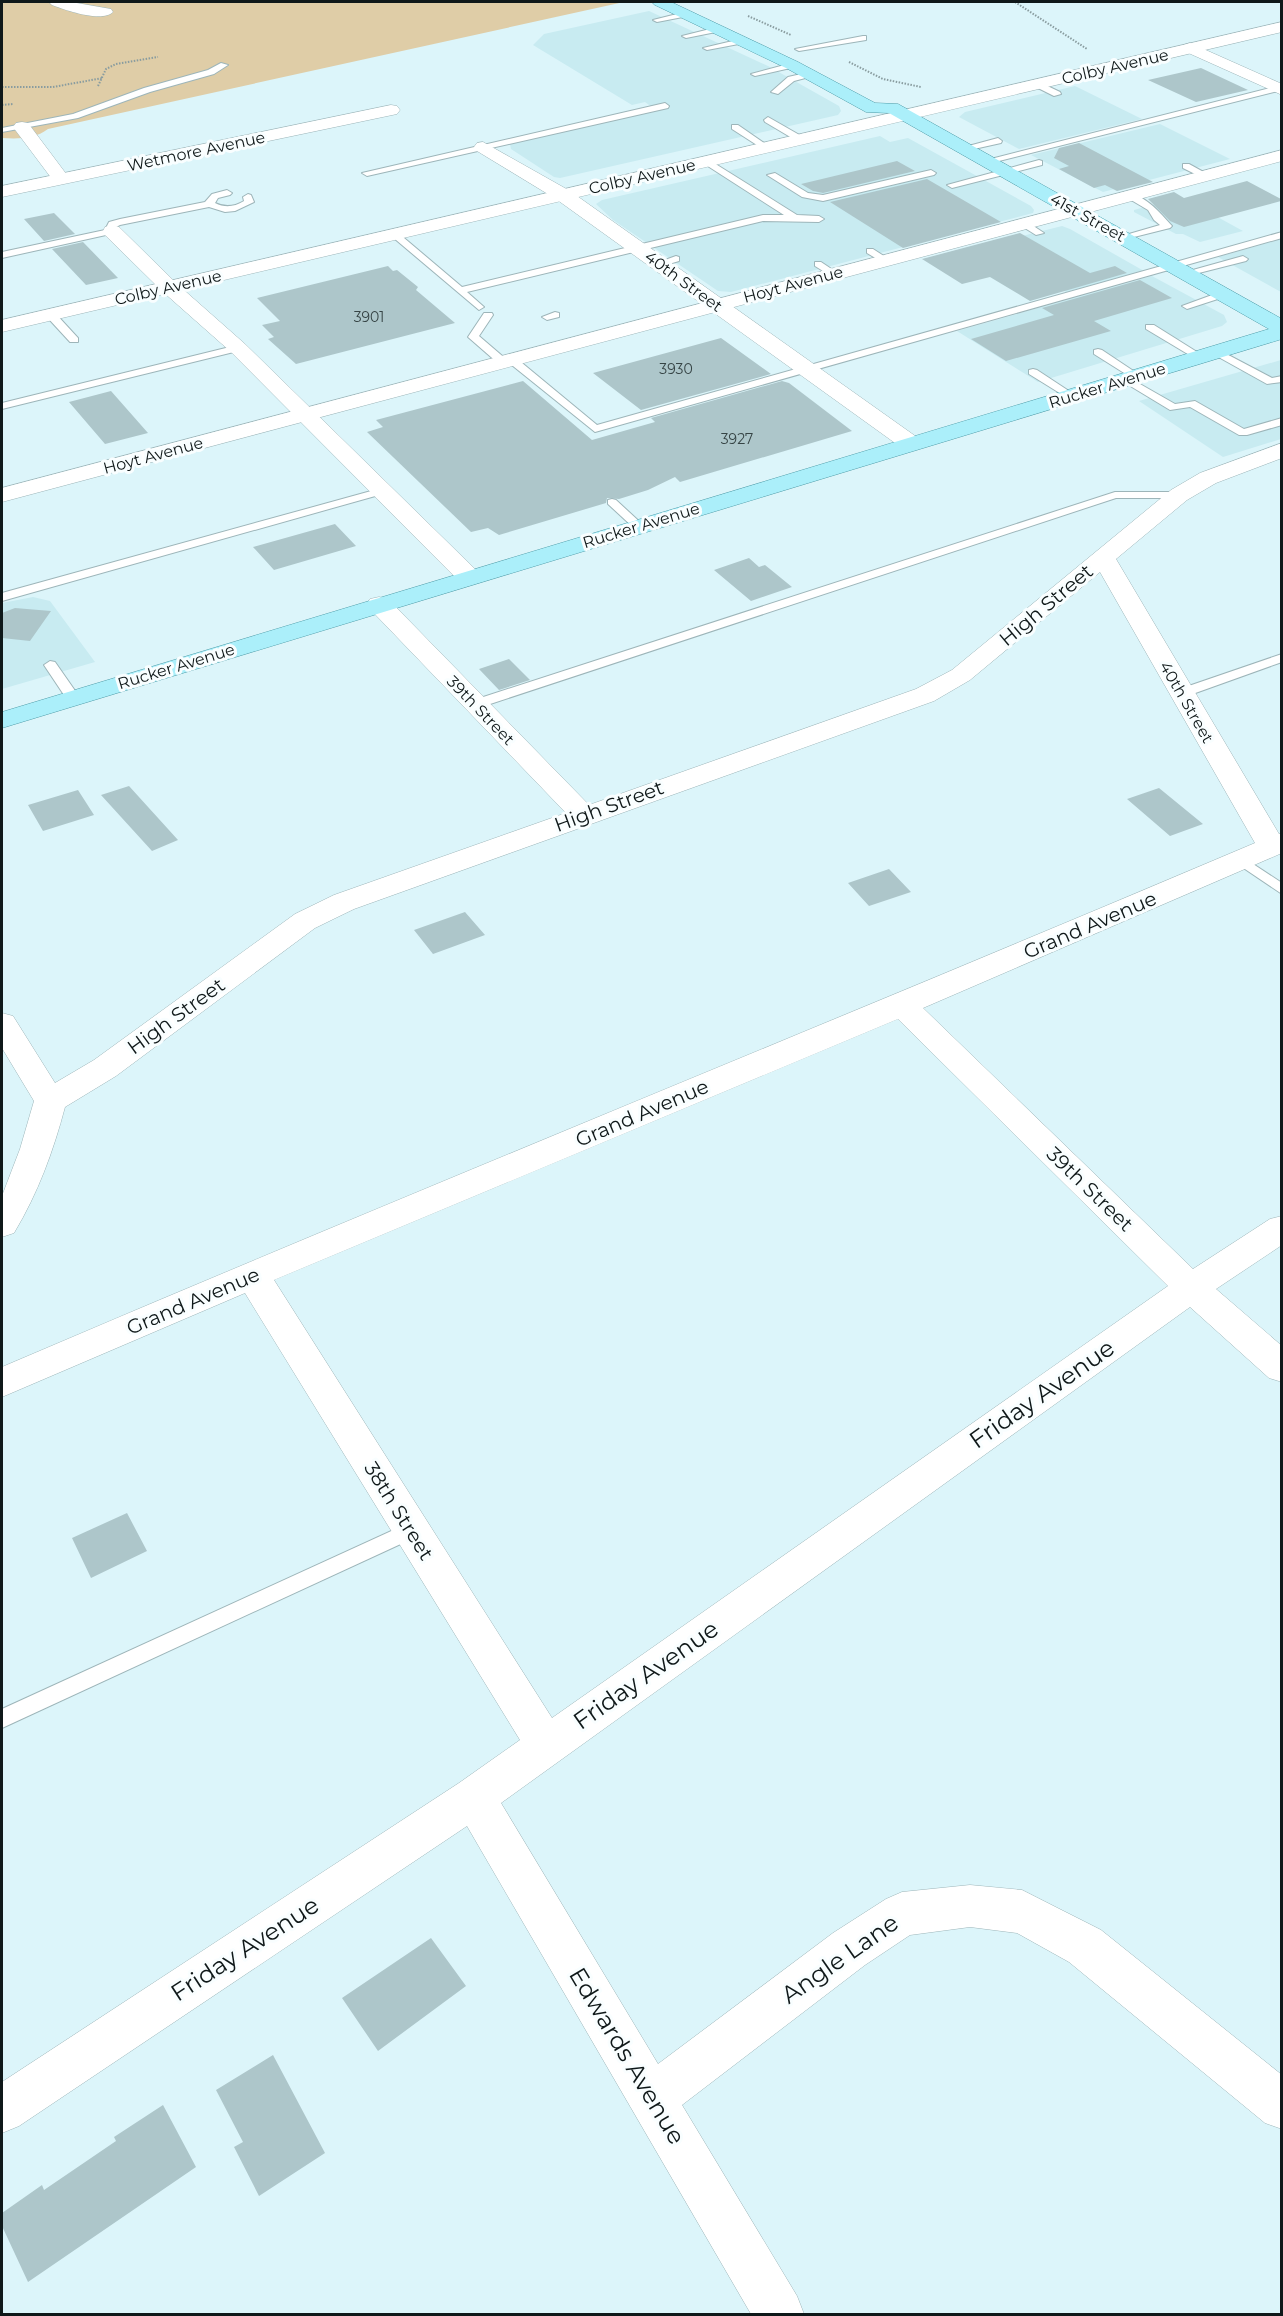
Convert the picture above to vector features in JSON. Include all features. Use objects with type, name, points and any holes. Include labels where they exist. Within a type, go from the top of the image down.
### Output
[{"type":"main road","name":"41st Street","points":[[660,2],[696,7],[718,29],[741,41],[826,63]]},
{"type":"main road","name":"41st Street","points":[[783,41],[810,74],[872,108],[898,111],[1180,269],[1281,330]]},
{"type":"main road","points":[[882,92],[900,101],[898,111]]},
{"type":"main road","name":"Rucker Avenue","points":[[2,720],[1209,354],[1281,330]]},
{"type":"street","points":[[57,2],[78,9],[105,12]]},
{"type":"street","name":"Colby Avenue","points":[[2,326],[800,140],[898,111],[1037,84],[1281,27]]},
{"type":"street","points":[[1190,48],[1280,88]]},
{"type":"street","name":"Wetmore Avenue","points":[[2,192],[391,110]]},
{"type":"street","points":[[22,127],[62,179]]},
{"type":"street","name":"40th Street","points":[[483,147],[563,195],[639,249],[668,262],[716,305],[910,443]]},
{"type":"street","name":"Hoyt Avenue","points":[[2,495],[716,305],[826,269],[878,255],[1031,228],[1073,209],[1129,195],[1195,171],[1281,154]]},
{"type":"street","points":[[112,231],[169,287],[285,386],[304,415],[469,577]]},
{"type":"street","name":"High Street","points":[[50,1101],[105,1068],[305,921],[344,902],[925,695],[961,675],[1179,495],[1208,478],[1281,450]]},
{"type":"street","name":"40th Street","points":[[1104,558],[1182,693],[1276,844]]},
{"type":"street","name":"39th Street","points":[[379,604],[583,815]]},
{"type":"street","name":"Grand Avenue","points":[[2,1383],[252,1275],[902,1005],[1276,844]]},
{"type":"street","name":"39th Street","points":[[902,1005],[1191,1288],[1281,1368]]},
{"type":"street","points":[[2,1023],[50,1101],[37,1153],[12,1209],[2,1224]]},
{"type":"street","name":"Friday Avenue","points":[[2,2109],[474,1797],[1191,1288],[1281,1228]]},
{"type":"street","name":"38th Street","points":[[252,1275],[546,1746]]},
{"type":"street","name":"Edwards Avenue","points":[[474,1797],[779,2314]]},
{"type":"street","name":"Angle Lane","points":[[652,2098],[849,1949],[902,1914],[970,1906],[1022,1912],[1085,1946],[1281,2106]]},
{"type":"lane","points":[[657,20],[696,7]]},
{"type":"lane","points":[[686,36],[718,29]]},
{"type":"lane","points":[[754,74],[796,57],[863,38]]},
{"type":"lane","points":[[707,48],[741,41]]},
{"type":"lane","points":[[2,130],[75,116],[224,66]]},
{"type":"lane","points":[[775,92],[791,79],[810,74]]},
{"type":"lane","points":[[1037,84],[1057,94]]},
{"type":"lane","points":[[987,160],[1280,88]]},
{"type":"lane","points":[[367,173],[665,106]]},
{"type":"lane","points":[[768,120],[800,140]]},
{"type":"lane","points":[[752,123],[735,128],[766,147]]},
{"type":"lane","points":[[965,148],[998,141]]},
{"type":"lane","points":[[705,162],[795,218]]},
{"type":"lane","points":[[952,185],[1039,163]]},
{"type":"lane","points":[[772,175],[805,195],[823,198],[931,173]]},
{"type":"lane","points":[[210,204],[215,196],[227,193]]},
{"type":"lane","points":[[1125,238],[1167,226],[1157,218],[1152,208],[1129,195]]},
{"type":"lane","points":[[2,255],[112,231],[109,228],[112,224],[210,204],[217,208],[236,208],[249,202],[248,197]]},
{"type":"lane","points":[[461,290],[763,218],[819,219]]},
{"type":"lane","points":[[394,234],[479,307]]},
{"type":"lane","points":[[488,315],[473,337],[595,429],[806,369],[1180,269],[1281,235]]},
{"type":"lane","points":[[1180,269],[1243,259]]},
{"type":"lane","points":[[1187,306],[1223,294]]},
{"type":"lane","points":[[51,315],[74,340]]},
{"type":"lane","points":[[1150,327],[1271,382],[1281,379]]},
{"type":"lane","points":[[2,406],[238,348]]},
{"type":"lane","points":[[1098,352],[1174,408],[1191,403],[1243,433],[1281,421]]},
{"type":"lane","points":[[1033,372],[1070,396]]},
{"type":"lane","points":[[2,597],[382,491]]},
{"type":"lane","points":[[476,704],[1115,495],[1179,495]]},
{"type":"lane","points":[[612,502],[638,526]]},
{"type":"lane","points":[[1182,693],[1281,658]]},
{"type":"lane","points":[[50,665],[73,698]]},
{"type":"lane","points":[[1241,860],[1281,890]]},
{"type":"lane","points":[[2,1719],[411,1530]]},
{"type":"path","points":[[1015,2],[1092,52]]},
{"type":"path","points":[[91,90],[98,87],[106,69],[116,64],[158,57]]},
{"type":"path","points":[[2,87],[53,88],[73,86],[103,77]]},
{"type":"shaded area","points":[[2,2],[624,2],[48,129],[32,137],[2,138]]},
{"type":"shaded area","points":[[649,11],[768,66],[839,106],[841,111],[838,115],[560,178],[554,177],[511,149],[510,144],[656,110],[645,102],[632,105],[533,45],[544,34]]},
{"type":"shaded area","points":[[1075,86],[1142,119],[1019,149],[959,117],[965,112]]},
{"type":"shaded area","points":[[1160,124],[1230,159],[1103,192],[1031,155]]},
{"type":"shaded area","points":[[880,136],[890,142],[908,138],[1031,206],[1033,213],[731,292],[718,291],[613,220],[596,204],[602,200]]},
{"type":"shaded area","points":[[1181,197],[1243,231],[1200,242],[1183,234],[1176,234],[1134,212],[1134,210]]},
{"type":"shaded area","points":[[1062,226],[1144,271],[1066,292],[986,245]]},
{"type":"shaded area","points":[[1281,239],[1281,292],[1218,257]]},
{"type":"shaded area","points":[[1152,276],[1224,315],[1227,322],[1222,326],[1038,382],[957,331]]},
{"type":"shaded area","points":[[1281,360],[1281,439],[1223,457],[1139,401]]},
{"type":"shaded area","points":[[33,597],[50,601],[95,662],[2,689],[2,603]]},
{"type":"building","points":[[1201,68],[1248,90],[1196,102],[1148,80]]},
{"type":"building","points":[[1079,143],[1153,182],[1117,191],[1105,185],[1094,188],[1059,169],[1069,166],[1054,158],[1059,148]]},
{"type":"building","points":[[897,161],[915,171],[823,193],[813,191],[801,184]]},
{"type":"building","points":[[927,179],[1001,222],[903,248],[830,202]]},
{"type":"building","points":[[1247,181],[1281,201],[1184,227],[1170,221],[1148,199],[1174,192],[1184,198]]},
{"type":"building","points":[[54,213],[75,234],[44,241],[24,219]]},
{"type":"building","points":[[1020,233],[1090,273],[1115,266],[1127,273],[1030,301],[990,277],[962,284],[922,259]]},
{"type":"building","points":[[83,242],[118,278],[86,285],[52,249]]},
{"type":"building","points":[[388,266],[393,271],[397,270],[418,287],[416,290],[455,323],[296,364],[268,339],[274,337],[262,325],[280,321],[257,298]]},
{"type":"building","points":[[1140,280],[1172,298],[1094,321],[1111,331],[1006,361],[971,339],[1054,315],[1042,308]]},
{"type":"building","points":[[721,338],[771,374],[641,410],[593,373]]},
{"type":"building","points":[[523,381],[592,440],[655,422],[651,418],[782,381],[789,383],[852,431],[680,482],[675,477],[648,490],[619,499],[607,498],[606,503],[499,535],[488,528],[471,532],[367,432],[383,427],[376,420]]},
{"type":"building","points":[[111,391],[148,433],[105,444],[69,402]]},
{"type":"building","points":[[335,524],[356,546],[274,570],[253,547]]},
{"type":"building","points":[[749,558],[759,567],[765,565],[792,587],[751,601],[714,570]]},
{"type":"building","points":[[15,608],[51,611],[30,641],[2,638],[2,613]]},
{"type":"building","points":[[509,659],[530,680],[499,690],[479,669]]},
{"type":"building","points":[[129,786],[178,840],[152,851],[101,795]]},
{"type":"building","points":[[1159,788],[1203,824],[1170,836],[1127,799]]},
{"type":"building","points":[[78,790],[94,815],[43,831],[28,805]]},
{"type":"building","points":[[889,869],[911,892],[869,906],[848,883]]},
{"type":"building","points":[[465,912],[485,935],[433,954],[414,930]]},
{"type":"building","points":[[127,1513],[147,1551],[91,1578],[72,1538]]},
{"type":"building","points":[[431,1938],[466,1986],[378,2051],[342,1998]]},
{"type":"building","points":[[273,2055],[325,2153],[259,2196],[234,2147],[243,2142],[216,2090]]},
{"type":"building","points":[[163,2105],[196,2167],[28,2282],[2,2226],[2,2213],[42,2185],[44,2190],[116,2141],[114,2137]]}]
